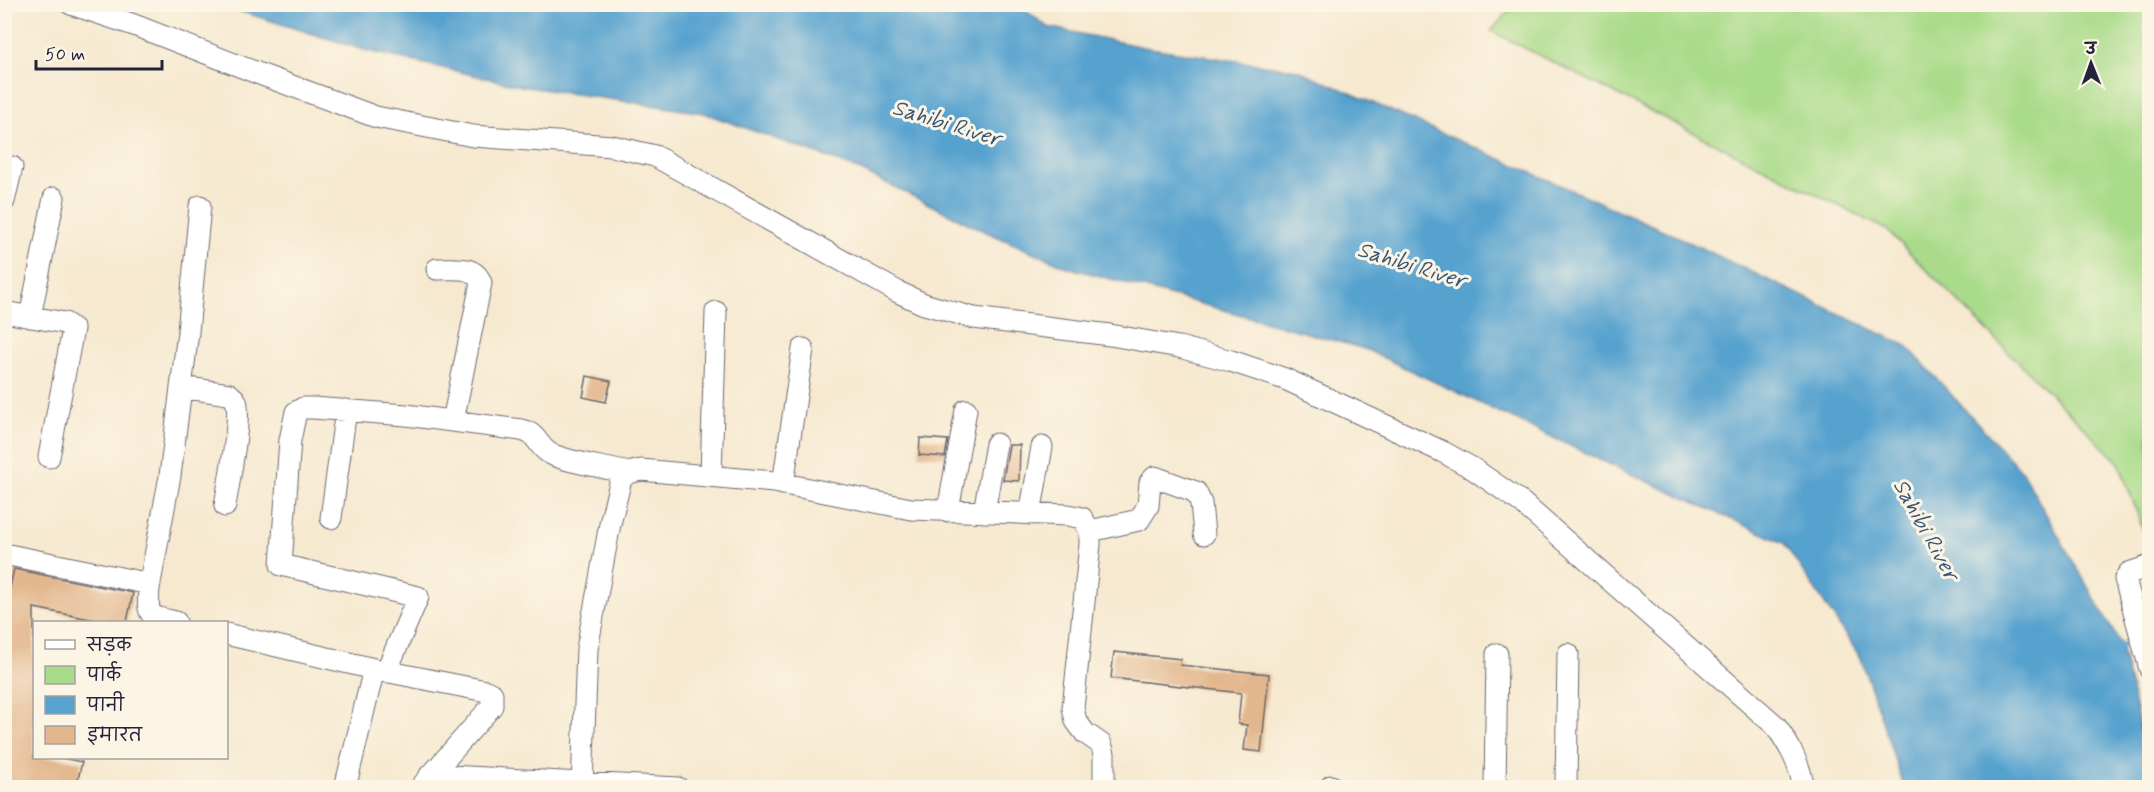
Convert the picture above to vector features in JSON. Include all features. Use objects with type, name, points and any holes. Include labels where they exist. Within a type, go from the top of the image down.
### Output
[{"type":"street","points":[[70,4],[134,25],[375,117],[473,136],[612,146],[655,156],[898,292],[924,304],[974,318],[1110,335],[1179,347],[1231,361],[1295,384],[1443,452],[1472,468],[1521,502],[1776,726],[1800,767],[1804,788]]},
{"type":"street","points":[[4,201],[12,167]]},
{"type":"street","points":[[30,317],[54,198]]},
{"type":"street","points":[[172,621],[151,615],[148,604],[170,476],[200,206]]},
{"type":"street","points":[[437,269],[472,271],[479,276],[482,284],[453,421]]},
{"type":"street","points":[[4,312],[65,323],[74,331],[49,457]]},
{"type":"street","points":[[711,476],[716,312]]},
{"type":"street","points":[[783,484],[803,349]]},
{"type":"street","points":[[181,387],[229,394],[237,403],[225,506]]},
{"type":"street","points":[[345,788],[380,671],[418,597],[281,565],[290,440],[296,412],[303,408],[453,421],[531,432],[542,447],[558,456],[628,472],[655,470],[783,484],[890,506],[948,511],[1068,515],[1082,518],[1090,531],[1073,708],[1076,721],[1085,733],[1101,744],[1104,754],[1104,788]]},
{"type":"street","points":[[331,518],[346,410]]},
{"type":"street","points":[[948,511],[966,410]]},
{"type":"street","points":[[984,512],[996,444]]},
{"type":"street","points":[[1030,514],[1042,447]]},
{"type":"street","points":[[582,785],[587,649],[616,495],[621,478],[628,472]]},
{"type":"street","points":[[1090,531],[1139,520],[1148,506],[1150,482],[1155,477],[1196,492],[1201,503],[1204,534]]},
{"type":"street","points":[[4,554],[150,584]]},
{"type":"street","points":[[2147,659],[2125,576],[2150,566]]},
{"type":"street","points":[[228,634],[380,671],[492,694],[492,705],[425,781]]},
{"type":"street","points":[[1495,788],[1497,654]]},
{"type":"street","points":[[1566,788],[1568,654]]},
{"type":"street","points":[[425,781],[678,788]]},
{"type":"green space","points":[[1515,4],[2149,5],[2149,546],[2119,463],[1887,230],[1491,31]]},
{"type":"water","name":"Sahibi River","points":[[220,5],[1018,5],[1048,27],[1143,47],[1298,70],[1674,235],[1907,346],[2022,472],[2121,645],[2149,768],[2149,787],[1903,787],[1861,658],[1784,543],[1611,465],[1365,349],[1067,267],[982,230],[851,166],[704,113],[521,86],[364,50]]},
{"type":"building","points":[[587,376],[611,381],[606,402],[583,397]]},
{"type":"building","points":[[920,438],[948,440],[945,457],[919,455]]},
{"type":"building","points":[[1009,445],[1020,445],[1019,481],[1003,480]]},
{"type":"building","points":[[14,569],[133,593],[127,621],[100,621],[34,608],[33,759],[67,759],[82,762],[76,788],[36,788],[4,780],[4,614]]},
{"type":"building","points":[[1114,652],[1181,659],[1180,665],[1269,674],[1261,752],[1244,750],[1247,725],[1238,724],[1241,693],[1111,678]]},
{"type":"waterway","points":[[2116,649],[2137,638]]}]
